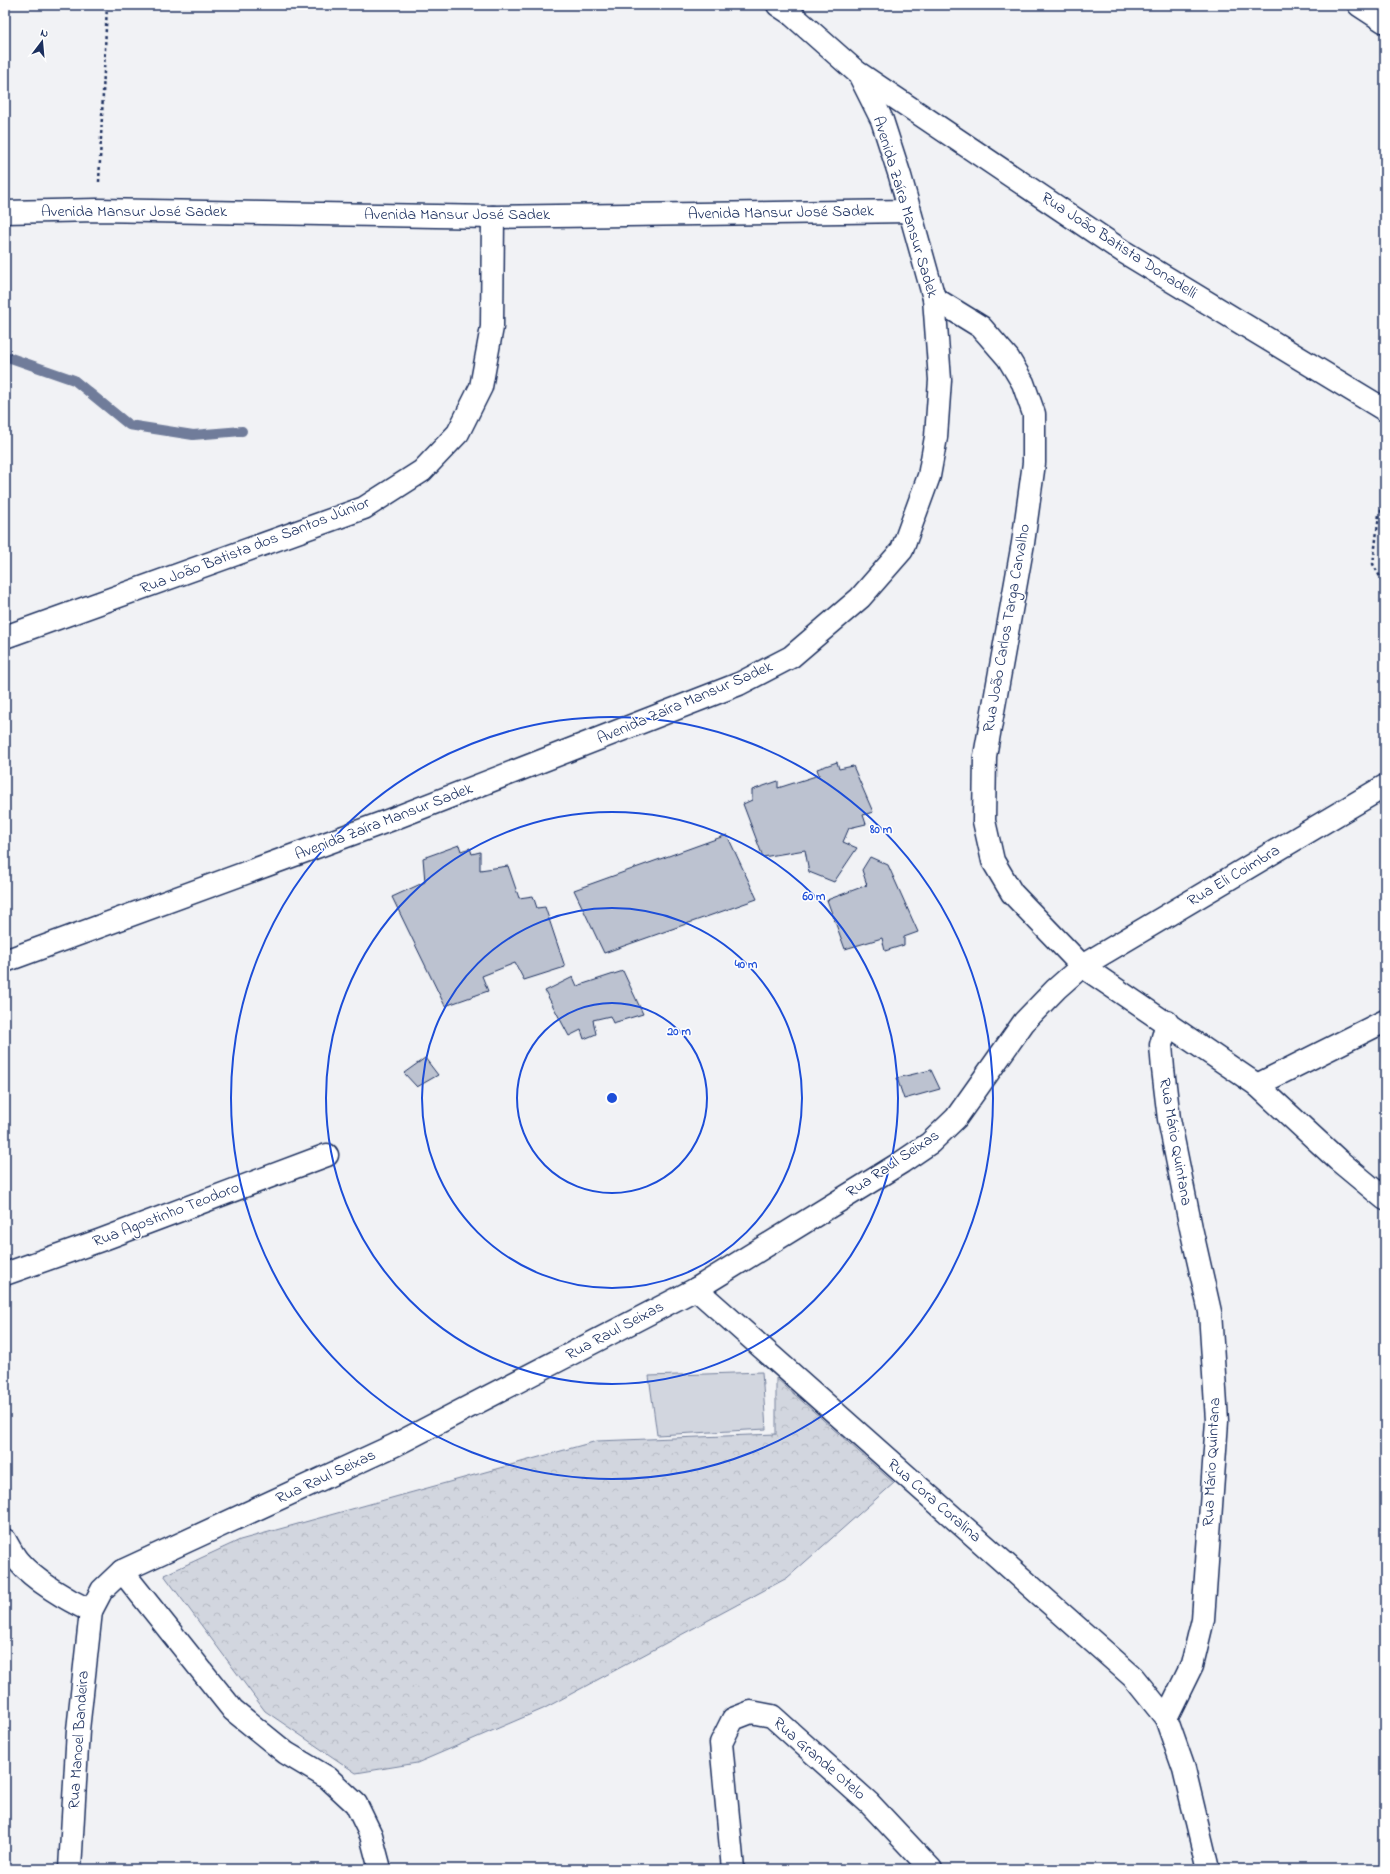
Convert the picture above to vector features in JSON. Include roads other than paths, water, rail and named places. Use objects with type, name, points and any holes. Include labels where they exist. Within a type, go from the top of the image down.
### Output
[{"type":"street","name":"Avenida Zaíra Mansur Sadek","points":[[5,961],[390,820],[739,684],[791,657],[860,598],[902,550],[929,476],[936,437],[940,380],[934,298],[910,211],[882,120],[859,74],[790,13],[778,5]]},
{"type":"street","points":[[1359,5],[1385,22]]},
{"type":"street","name":"Rua João Batista Donadelli","points":[[859,74],[1124,252],[1385,410]]},
{"type":"street","name":"Avenida Mansur José Sadek","points":[[5,212],[98,210],[493,217],[910,211]]},
{"type":"street","name":"Rua João Batista dos Santos Júnior","points":[[5,637],[364,508],[422,471],[458,433],[481,387],[492,327],[493,217]]},
{"type":"street","name":"Rua João Carlos Targa Carvalho","points":[[934,298],[981,327],[1008,358],[1023,383],[1034,414],[1034,463],[1024,543],[985,756],[984,821],[993,861],[1012,893],[1082,966],[1257,1085],[1338,1160],[1385,1199]]},
{"type":"street","name":"Rua Eli Coimbra","points":[[1082,966],[1385,786]]},
{"type":"street","name":"Rua Raul Seixas","points":[[91,1611],[102,1590],[122,1571],[395,1445],[696,1289],[930,1143],[956,1118],[1024,1022],[1082,966]]},
{"type":"street","points":[[1257,1085],[1385,1021]]},
{"type":"street","name":"Rua Mário Quintana","points":[[1166,1022],[1161,1046],[1166,1090],[1191,1228],[1210,1312],[1217,1421],[1203,1619],[1192,1665],[1166,1718]]},
{"type":"street","name":"Rua Agostinho Teodoro","points":[[5,1274],[101,1240],[327,1155]]},
{"type":"street","name":"Rua Cora Coralina","points":[[696,1289],[1133,1677],[1166,1718]]},
{"type":"street","points":[[5,1540],[18,1561],[65,1600],[91,1611]]},
{"type":"street","points":[[122,1571],[233,1710],[286,1753],[328,1778],[356,1804],[371,1835],[380,1869]]},
{"type":"street","name":"Rua Manoel Bandeira","points":[[70,1869],[78,1730],[91,1611]]},
{"type":"street","name":"Rua Grande Otelo","points":[[733,1869],[721,1743],[733,1719],[752,1712],[772,1716],[869,1803],[931,1869]]},
{"type":"street","points":[[1166,1718],[1184,1769],[1208,1869]]},
{"type":"waterway","points":[[5,356],[74,380],[129,425],[193,435],[242,431]]}]
